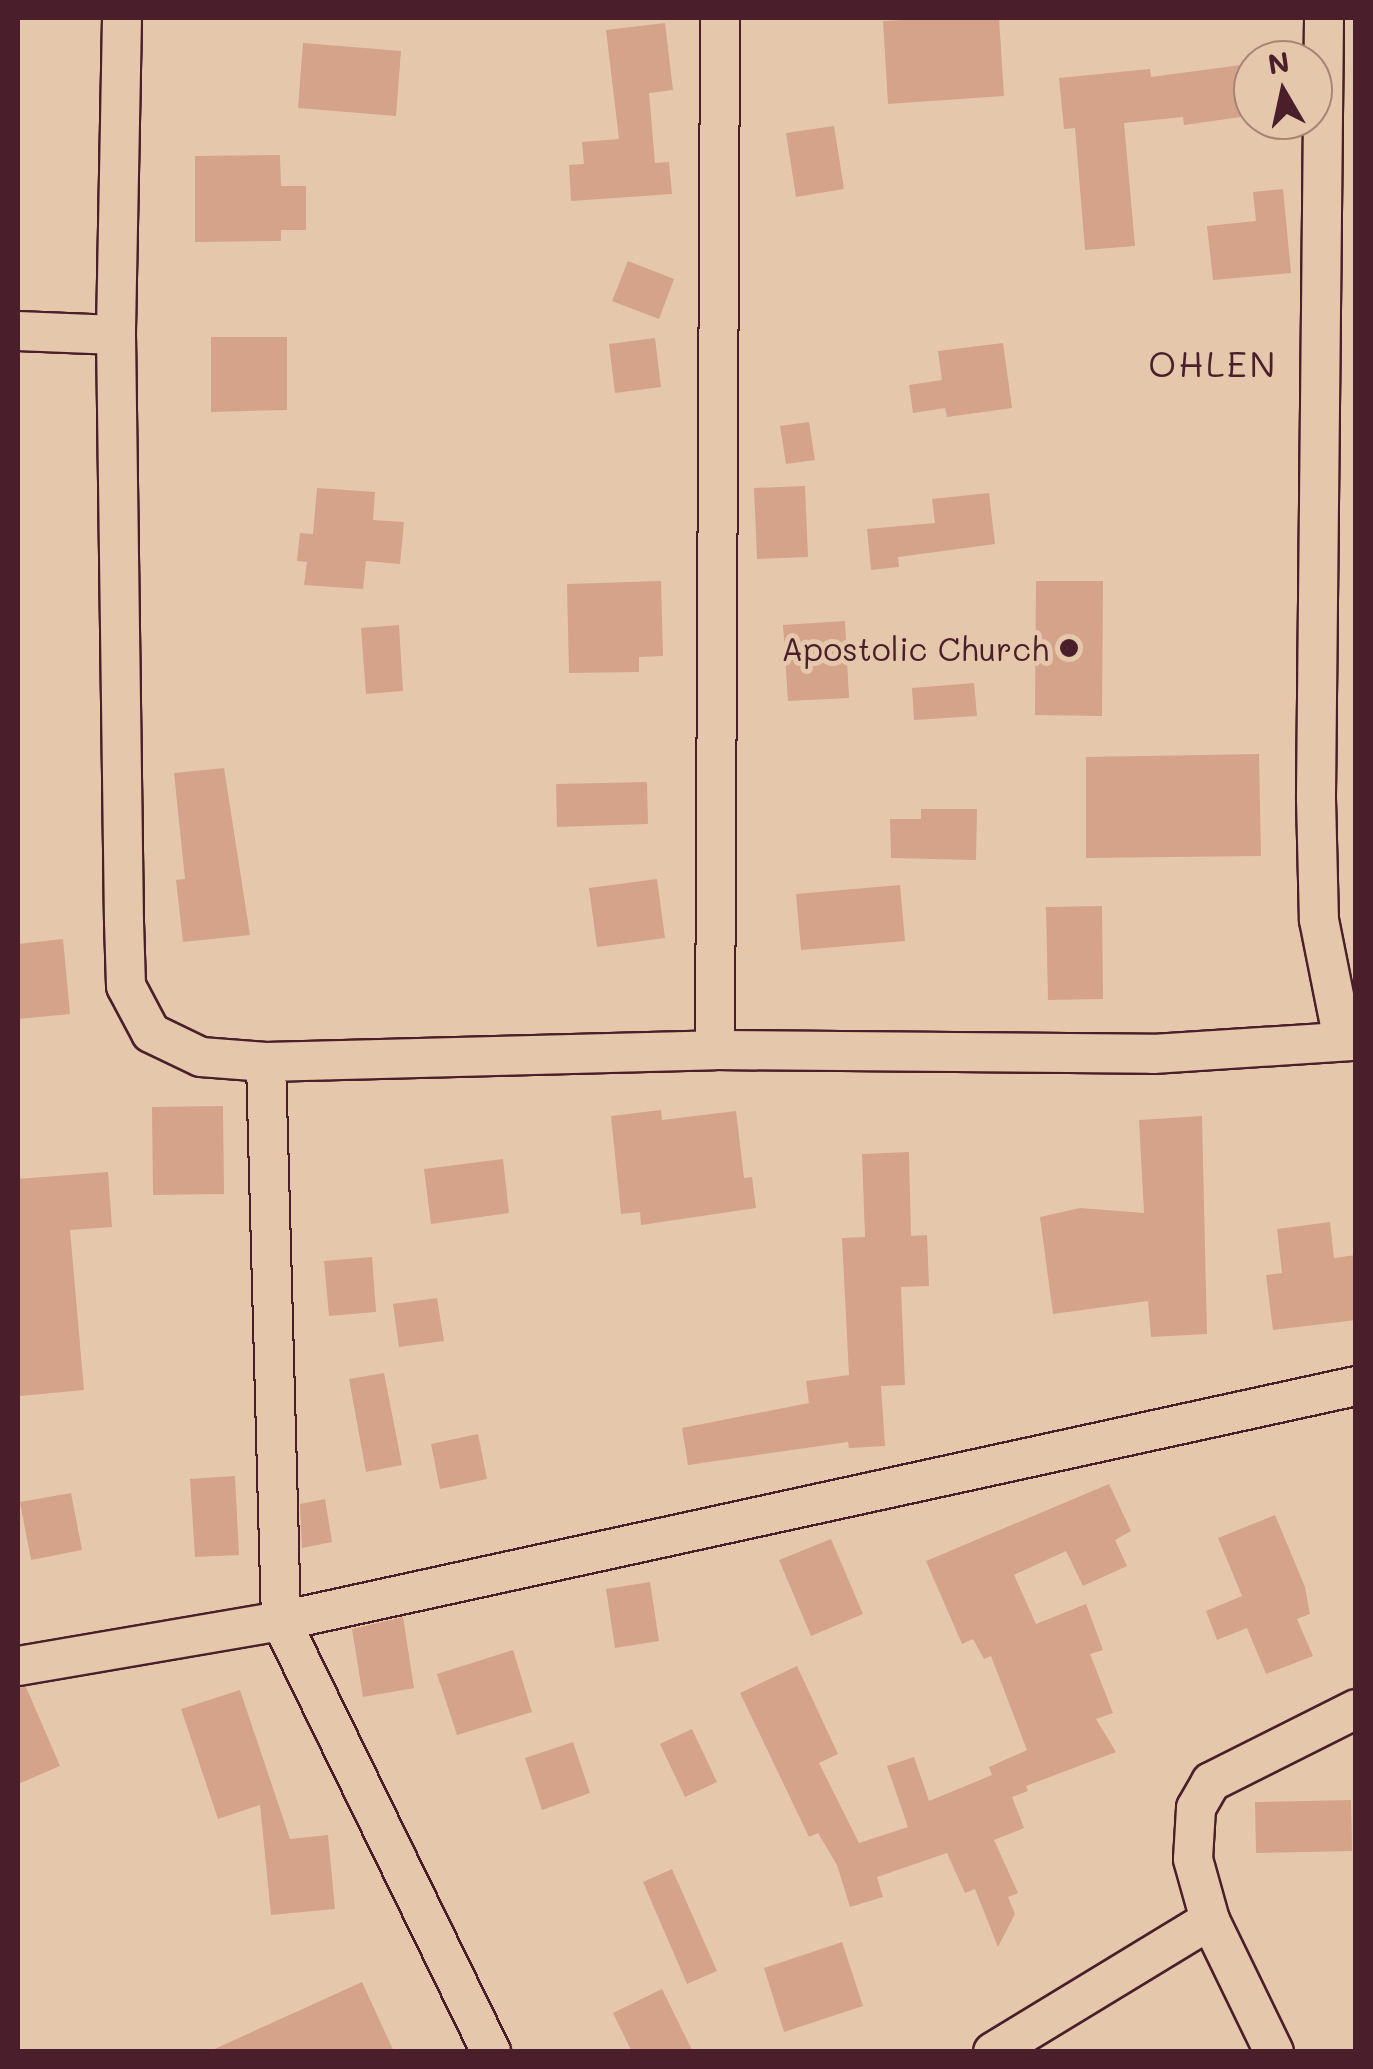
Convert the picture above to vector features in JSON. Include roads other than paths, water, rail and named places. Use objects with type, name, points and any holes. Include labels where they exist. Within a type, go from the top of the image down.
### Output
[{"type":"street","points":[[122,18],[116,336],[126,986],[152,1033],[202,1056],[266,1062],[714,1050],[1153,1054],[1349,1040],[1319,920],[1316,799],[1324,18]]},
{"type":"street","points":[[714,1050],[720,18]]},
{"type":"street","points":[[18,331],[116,336]]},
{"type":"street","points":[[266,1062],[281,1621],[491,2052]]},
{"type":"street","points":[[18,1666],[281,1621],[1356,1386]]},
{"type":"street","points":[[1274,2052],[1210,1920],[1193,1859],[1196,1808],[1212,1782],[1356,1710]]},
{"type":"street","points":[[993,2052],[1210,1920]]},
{"type":"place","name":"Apostolic Church","points":[[1069,648]]},
{"type":"district","name":"OHLEN","points":[[1213,363]]}]
